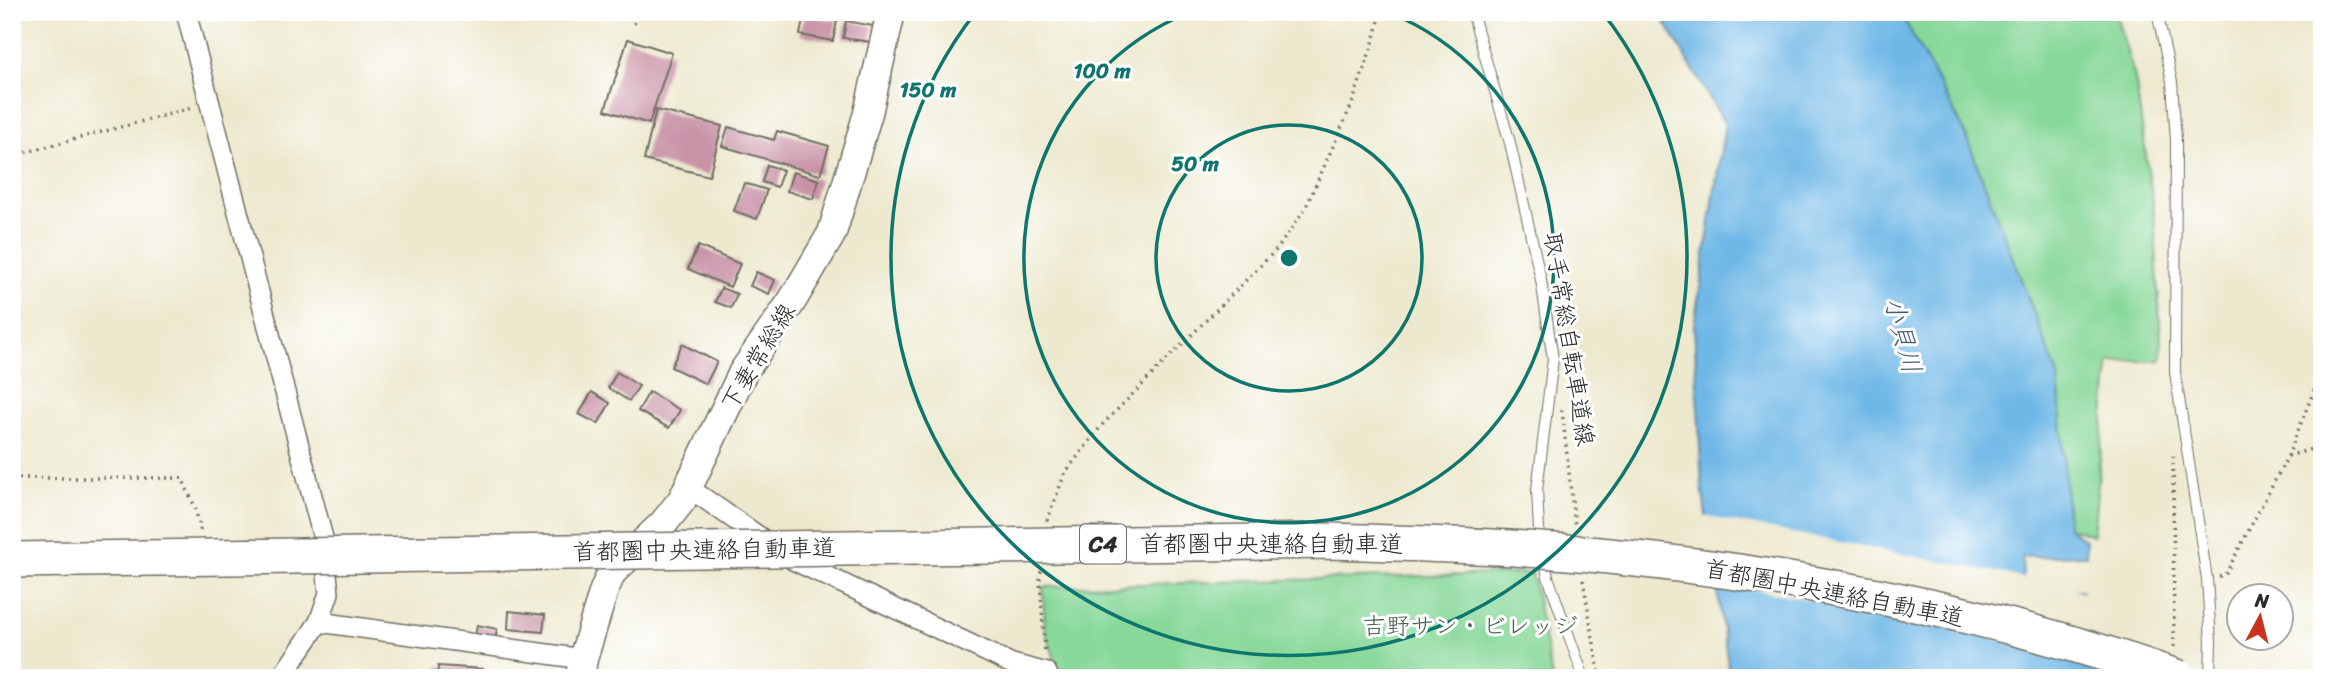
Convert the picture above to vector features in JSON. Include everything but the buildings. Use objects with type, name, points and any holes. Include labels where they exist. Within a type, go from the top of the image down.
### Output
[{"type":"highway","name":"首都圏中央連絡自動車道","points":[[12,560],[1334,541],[1474,546],[1621,557],[1743,572],[1882,597],[2034,634],[2137,663],[2177,664]]},
{"type":"main road","name":"下妻常総線","points":[[582,668],[604,590],[612,572],[663,524],[689,488],[743,372],[792,301],[832,233],[868,113],[891,12]]},
{"type":"street","points":[[186,12],[324,538],[329,593],[319,622],[281,678]]},
{"type":"street","points":[[689,488],[793,560],[1012,664],[1048,676]]},
{"type":"street","points":[[319,622],[582,668]]},
{"type":"lane","name":"取手常総自転車道線","points":[[1472,12],[1493,83],[1541,280],[1553,359],[1537,490],[1539,530],[1548,577],[1584,678]]},
{"type":"lane","points":[[2157,12],[2172,82],[2176,140],[2175,372],[2207,579],[2210,678]]},
{"type":"path","points":[[634,24],[637,12]]},
{"type":"path","points":[[1047,527],[1048,514],[1065,473],[1102,425],[1278,248],[1306,207],[1352,104],[1381,12]]},
{"type":"path","points":[[12,156],[211,103]]},
{"type":"path","points":[[2207,579],[2225,575],[2288,456],[2322,370]]},
{"type":"path","name":"取手常総自転車道線","points":[[1561,405],[1576,535]]},
{"type":"path","points":[[2177,664],[2173,445],[2183,421]]},
{"type":"path","points":[[2288,456],[2322,446]]},
{"type":"path","points":[[12,478],[182,478],[195,507],[200,533],[214,533]]},
{"type":"path","points":[[1042,568],[1040,581],[1048,676]]},
{"type":"path","points":[[1581,572],[1600,678]]},
{"type":"green space","points":[[1900,12],[2115,12],[2135,78],[2154,211],[2162,360],[2109,362],[2093,535],[2068,527],[2058,376],[1963,128]]},
{"type":"green space","name":"吉野サン・ビレッジ","points":[[1532,573],[1552,678],[1061,678],[1045,629],[1043,587]]},
{"type":"water","name":"小貝川","points":[[1659,12],[1900,12],[1963,128],[2058,376],[2068,527],[2086,541],[2086,555],[2022,557],[2024,591],[2082,590],[2081,614],[2100,616],[2098,678],[1730,678],[1702,488],[1694,326],[1725,124]]},
{"type":"pier","points":[[1703,516],[2001,573],[2027,579],[2027,587],[2063,587],[2086,592],[2084,611],[2101,612],[2103,615],[2102,668],[1922,620],[1712,582]]}]
